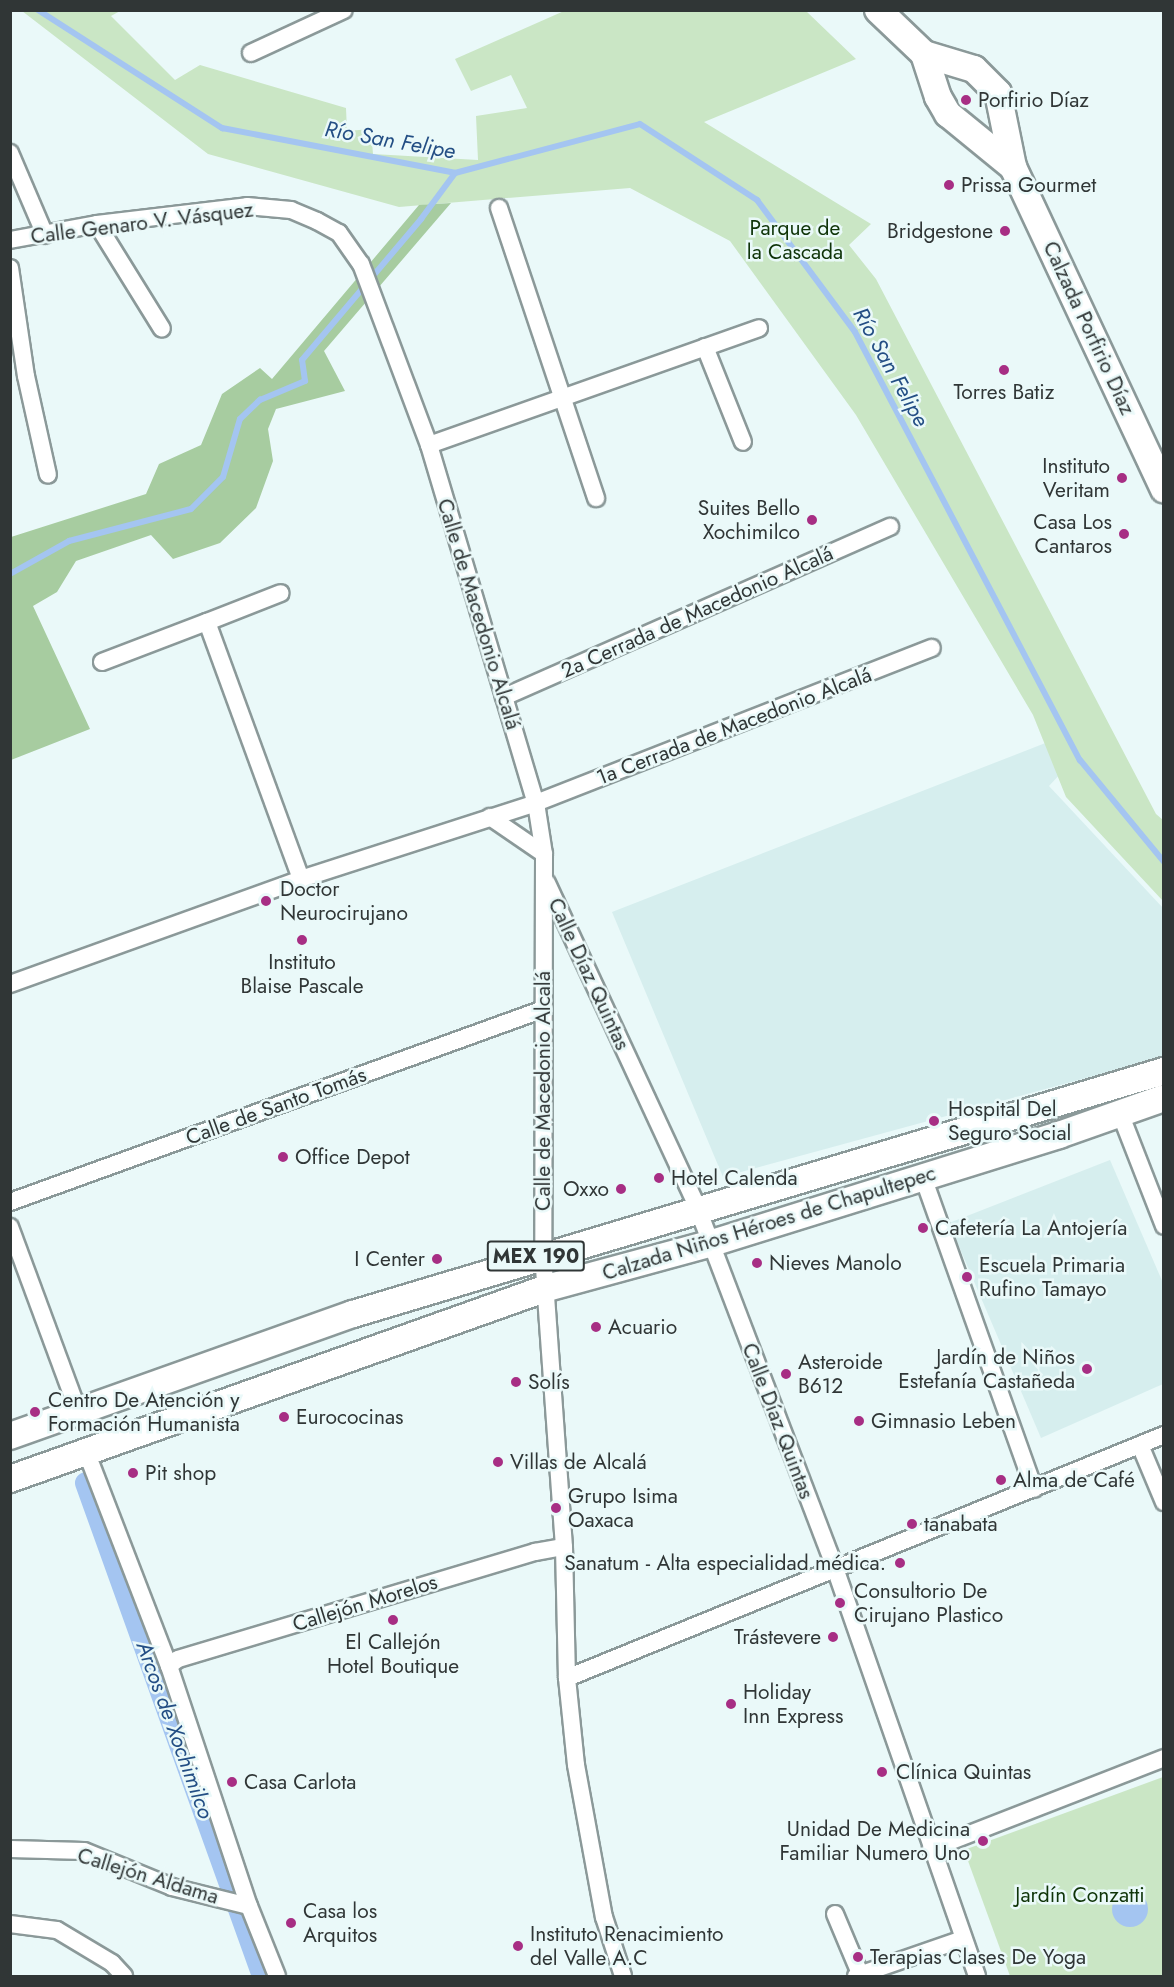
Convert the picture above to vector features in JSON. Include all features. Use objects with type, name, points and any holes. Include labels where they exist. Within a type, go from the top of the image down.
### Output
[{"type":"main road","name":"Calzada Porfirio Díaz","points":[[878,10],[924,54],[974,69],[987,79],[1004,109],[1013,167],[1164,489]]},
{"type":"main road","name":"Calzada Porfirio Díaz","points":[[924,54],[938,97],[948,114],[1013,167]]},
{"type":"main road","points":[[1069,1099],[1164,1071]]},
{"type":"main road","name":"Calzada Niños Héroes de Chapultepec","points":[[10,1479],[546,1288],[709,1244],[1164,1098]]},
{"type":"main road","name":"Calzada Niños Héroes de Chapultepec","points":[[10,1436],[353,1314],[543,1254],[1069,1099],[1120,1113],[1164,1107]]},
{"type":"street","points":[[251,53],[344,10]]},
{"type":"street","points":[[10,153],[45,235]]},
{"type":"street","name":"Calle Genaro V. Vásquez","points":[[10,240],[97,224],[247,206],[291,210],[339,233],[361,264],[375,296]]},
{"type":"street","points":[[499,208],[596,498]]},
{"type":"street","points":[[97,224],[162,329]]},
{"type":"street","points":[[10,268],[26,376],[48,475]]},
{"type":"street","name":"Calle de Macedonio Alcalá","points":[[375,296],[429,445],[536,803],[544,854],[541,1010],[543,1254],[564,1547],[567,1678],[576,1765],[604,1917],[623,1977]]},
{"type":"street","points":[[429,445],[759,328]]},
{"type":"street","points":[[705,347],[742,441]]},
{"type":"street","name":"2a Cerrada de Macedonio Alcalá","points":[[504,696],[890,527]]},
{"type":"street","points":[[102,662],[281,593]]},
{"type":"street","points":[[207,622],[301,879]]},
{"type":"street","name":"1a Cerrada de Macedonio Alcalá","points":[[10,984],[301,879],[536,803],[932,648]]},
{"type":"street","points":[[490,817],[544,854]]},
{"type":"street","name":"Calle Díaz Quintas","points":[[545,879],[698,1209],[709,1244],[836,1571],[977,1977]]},
{"type":"street","name":"Calle de Santo Tomás","points":[[10,1202],[541,1010]]},
{"type":"street","points":[[1120,1113],[1164,1226]]},
{"type":"street","points":[[923,1177],[1034,1489]]},
{"type":"street","points":[[10,1227],[78,1411]]},
{"type":"street","points":[[567,1678],[836,1571],[1164,1435]]},
{"type":"street","points":[[1140,1445],[1164,1502]]},
{"type":"street","points":[[86,1451],[169,1666],[249,1906],[277,1977]]},
{"type":"street","name":"Callejón Morelos","points":[[169,1666],[178,1659],[468,1572],[564,1547]]},
{"type":"street","points":[[931,1849],[1164,1758]]},
{"type":"street","name":"Callejón Aldama","points":[[10,1850],[84,1851],[172,1887],[249,1906]]},
{"type":"street","points":[[835,1914],[859,1976],[963,1939]]},
{"type":"street","points":[[10,1924],[57,1930],[112,1963],[124,1977]]},
{"type":"shaded area","points":[[1048,742],[1063,771],[1049,786],[1163,908],[1163,1057],[723,1177],[612,912]]},
{"type":"shaded area","points":[[1110,1160],[1163,1283],[1163,1384],[1041,1438],[949,1223]]},
{"type":"green space","name":"Parque de la Cascada","points":[[22,11],[120,11],[111,16],[175,80],[200,65],[346,108],[347,131],[371,129],[373,154],[478,160],[476,116],[527,108],[511,75],[471,91],[455,59],[564,11],[806,11],[856,59],[704,122],[871,224],[849,245],[876,279],[1156,814],[1163,820],[1163,901],[1066,797],[1033,715],[856,415],[730,241],[630,188],[399,207],[208,154]]},
{"type":"green space","points":[[451,203],[324,351],[345,391],[276,409],[268,429],[273,461],[256,508],[220,543],[173,559],[151,535],[76,561],[57,592],[33,606],[90,729],[11,760],[11,537],[146,494],[159,464],[201,445],[222,394],[260,368],[272,379],[419,205]]},
{"type":"green space","name":"Jardín Conzatti","points":[[1163,1777],[1163,1976],[1010,1976],[964,1850]]},
{"type":"water","points":[[1130,1891],[1143,1896],[1148,1909],[1143,1922],[1130,1927],[1117,1922],[1112,1909],[1117,1896]]},
{"type":"waterway","name":"Río San Felipe","points":[[38,10],[222,128],[455,173],[640,124],[757,200],[855,332],[1080,760],[1164,862]]},
{"type":"waterway","points":[[10,574],[69,541],[191,509],[223,477],[240,419],[260,400],[305,381],[302,360],[421,219],[455,173]]},
{"type":"waterway","name":"Arcos de Xochimilco","points":[[86,1483],[263,1976]]},
{"type":"place","name":"Porfirio Díaz","points":[[966,100]]},
{"type":"place","name":"Prissa Gourmet","points":[[949,185]]},
{"type":"place","name":"Bridgestone","points":[[1005,231]]},
{"type":"place","name":"Torres Batiz","points":[[1004,370]]},
{"type":"place","name":"Instituto Veritam","points":[[1122,478]]},
{"type":"place","name":"Suites Bello Xochimilco","points":[[812,520]]},
{"type":"place","name":"Casa Los Cantaros","points":[[1124,534]]},
{"type":"place","name":"Doctor Neurocirujano","points":[[266,901]]},
{"type":"place","name":"Instituto Blaise Pascale","points":[[302,940]]},
{"type":"place","name":"Hospital Del Seguro Social","points":[[934,1121]]},
{"type":"place","name":"Office Depot","points":[[283,1157]]},
{"type":"place","name":"Hotel Calenda","points":[[659,1178]]},
{"type":"place","name":"Oxxo","points":[[621,1189]]},
{"type":"place","name":"Cafetería La Antojería","points":[[923,1228]]},
{"type":"place","name":"I Center","points":[[437,1259]]},
{"type":"place","name":"Nieves Manolo","points":[[757,1263]]},
{"type":"place","name":"Escuela Primaria Rufino Tamayo","points":[[967,1277]]},
{"type":"place","name":"Acuario","points":[[596,1327]]},
{"type":"place","name":"Jardín de Niños Estefanía Castañeda","points":[[1087,1369]]},
{"type":"place","name":"Asteroide B612","points":[[786,1374]]},
{"type":"place","name":"Solís","points":[[516,1382]]},
{"type":"place","name":"Centro De Atención y Formación Humanista","points":[[35,1412]]},
{"type":"place","name":"Eurococinas","points":[[284,1417]]},
{"type":"place","name":"Gimnasio Leben","points":[[859,1421]]},
{"type":"place","name":"Villas de Alcalá","points":[[498,1462]]},
{"type":"place","name":"Pit shop","points":[[133,1473]]},
{"type":"place","name":"Alma de Café","points":[[1001,1480]]},
{"type":"place","name":"Grupo Isima Oaxaca","points":[[556,1508]]},
{"type":"place","name":"tanabata","points":[[912,1524]]},
{"type":"place","name":"Sanatum - Alta especialidad médica.","points":[[900,1563]]},
{"type":"place","name":"Consultorio De Cirujano Plastico","points":[[840,1603]]},
{"type":"place","name":"El Callejón Hotel Boutique","points":[[393,1620]]},
{"type":"place","name":"Trástevere","points":[[833,1637]]},
{"type":"place","name":"Holiday Inn Express","points":[[731,1704]]},
{"type":"place","name":"Clínica Quintas","points":[[882,1772]]},
{"type":"place","name":"Casa Carlota","points":[[232,1782]]},
{"type":"place","name":"Unidad De Medicina Familiar Numero Uno","points":[[983,1841]]},
{"type":"place","name":"Casa los Arquitos","points":[[291,1923]]},
{"type":"place","name":"Instituto Renacimiento del Valle A.C","points":[[518,1946]]},
{"type":"place","name":"Terapias Clases De Yoga","points":[[858,1957]]}]
